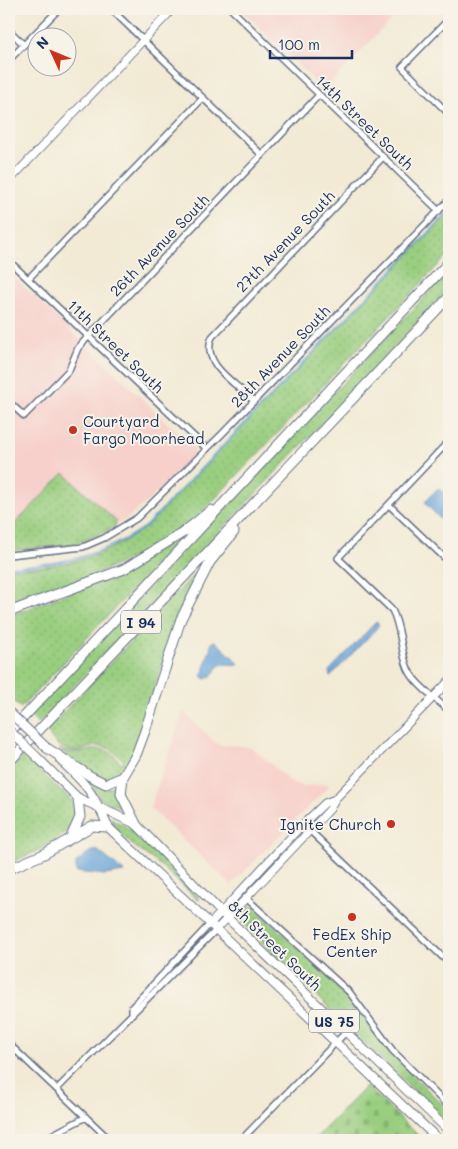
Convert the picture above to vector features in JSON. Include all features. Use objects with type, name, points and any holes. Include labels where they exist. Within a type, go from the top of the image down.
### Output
[{"type":"highway","name":"I 94","points":[[9,731],[449,262]]},
{"type":"highway","name":"I 94","points":[[9,762],[449,297]]},
{"type":"highway","points":[[136,824],[121,794],[123,778],[136,755],[145,731],[181,619],[197,584],[210,562],[273,483]]},
{"type":"highway","points":[[9,612],[124,569],[184,532],[229,497]]},
{"type":"highway","points":[[47,748],[90,776],[106,784],[123,778]]},
{"type":"highway","points":[[71,837],[80,817],[78,798]]},
{"type":"highway","points":[[9,869],[44,854],[92,826],[108,827]]},
{"type":"main road","name":"8th Street South","points":[[9,712],[86,784],[100,806],[108,827],[439,1140]]},
{"type":"main road","name":"8th Street South","points":[[9,731],[78,798],[100,806],[136,824],[228,918],[449,1131]]},
{"type":"street","points":[[9,60],[59,9]]},
{"type":"street","points":[[111,9],[262,155]]},
{"type":"street","points":[[9,181],[173,9]]},
{"type":"street","name":"14th Street South","points":[[230,9],[439,211]]},
{"type":"street","points":[[449,19],[402,68],[449,114]]},
{"type":"street","points":[[9,30],[24,44]]},
{"type":"street","name":"26th Avenue South","points":[[9,402],[24,416],[69,370],[78,348],[88,337],[319,95]]},
{"type":"street","points":[[28,279],[203,98]]},
{"type":"street","name":"27th Avenue South","points":[[254,401],[215,365],[210,356],[208,345],[218,329],[383,157]]},
{"type":"street","name":"28th Avenue South","points":[[9,555],[83,546],[126,526],[152,505],[449,200]]},
{"type":"street","name":"11th Street South","points":[[9,261],[207,449]]},
{"type":"street","points":[[449,441],[338,558],[392,610],[397,619],[407,666],[411,675],[449,711]]},
{"type":"street","points":[[389,505],[449,562]]},
{"type":"street","points":[[57,1090],[132,1012],[137,1010],[170,978],[213,927],[221,911],[303,824],[325,803],[335,798],[449,681]]},
{"type":"street","points":[[132,1012],[132,1006],[164,973],[213,927],[228,918],[330,809],[335,798]]},
{"type":"street","points":[[303,824],[449,963]]},
{"type":"street","points":[[246,898],[350,993],[393,1051],[449,1106]]},
{"type":"street","points":[[164,973],[170,978]]},
{"type":"street","points":[[241,1140],[346,1032]]},
{"type":"street","points":[[9,1044],[110,1140]]},
{"type":"street","points":[[42,1140],[86,1117]]},
{"type":"shaded area","points":[[241,9],[401,9],[324,90]]},
{"type":"shaded area","points":[[9,272],[195,449],[194,454],[150,499],[126,519],[98,535],[66,546],[9,551]]},
{"type":"shaded area","points":[[183,712],[218,745],[244,746],[254,749],[291,782],[302,786],[327,784],[329,786],[231,885],[150,808]]},
{"type":"green space","points":[[449,213],[449,254],[205,509],[183,527],[136,555],[87,578],[9,608],[9,569],[48,566],[81,560],[112,548],[146,527]]},
{"type":"green space","points":[[449,271],[449,289],[38,724],[29,715]]},
{"type":"green space","points":[[64,473],[116,521],[115,527],[70,545],[9,551],[9,530]]},
{"type":"green space","points":[[183,536],[21,708],[9,697],[9,616],[103,580]]},
{"type":"green space","points":[[207,561],[179,614],[132,755],[123,768],[115,775],[106,778],[89,772],[59,749],[76,752],[99,749],[114,755],[121,764],[124,761],[105,747],[98,746],[71,751],[60,747],[46,731]]},
{"type":"green space","points":[[24,756],[72,801],[76,811],[74,822],[56,840],[9,863],[9,770]]},
{"type":"green space","points":[[87,778],[108,788],[118,786],[125,809],[101,800]]},
{"type":"green space","points":[[111,818],[136,833],[200,899],[198,900],[161,866],[117,831]]},
{"type":"green space","points":[[255,908],[346,994],[390,1052],[449,1111],[449,1124],[239,919],[244,909]]},
{"type":"green space","points":[[366,1086],[423,1140],[314,1140]]},
{"type":"water","points":[[438,488],[449,498],[449,528],[426,504],[426,500]]},
{"type":"water","points":[[376,622],[379,624],[376,629],[330,677],[329,671]]},
{"type":"water","points":[[215,641],[239,663],[237,665],[219,666],[206,679],[202,676],[212,642]]},
{"type":"water","points":[[97,850],[124,872],[105,875],[76,872],[76,863],[89,852]]},
{"type":"waterway","points":[[9,567],[47,564],[97,552],[129,537],[146,526],[449,212]]},
{"type":"place","name":"Courtyard Fargo Moorhead","points":[[73,430]]},
{"type":"place","name":"Ignite Church","points":[[391,824]]},
{"type":"place","name":"FedEx Ship Center","points":[[352,917]]}]
